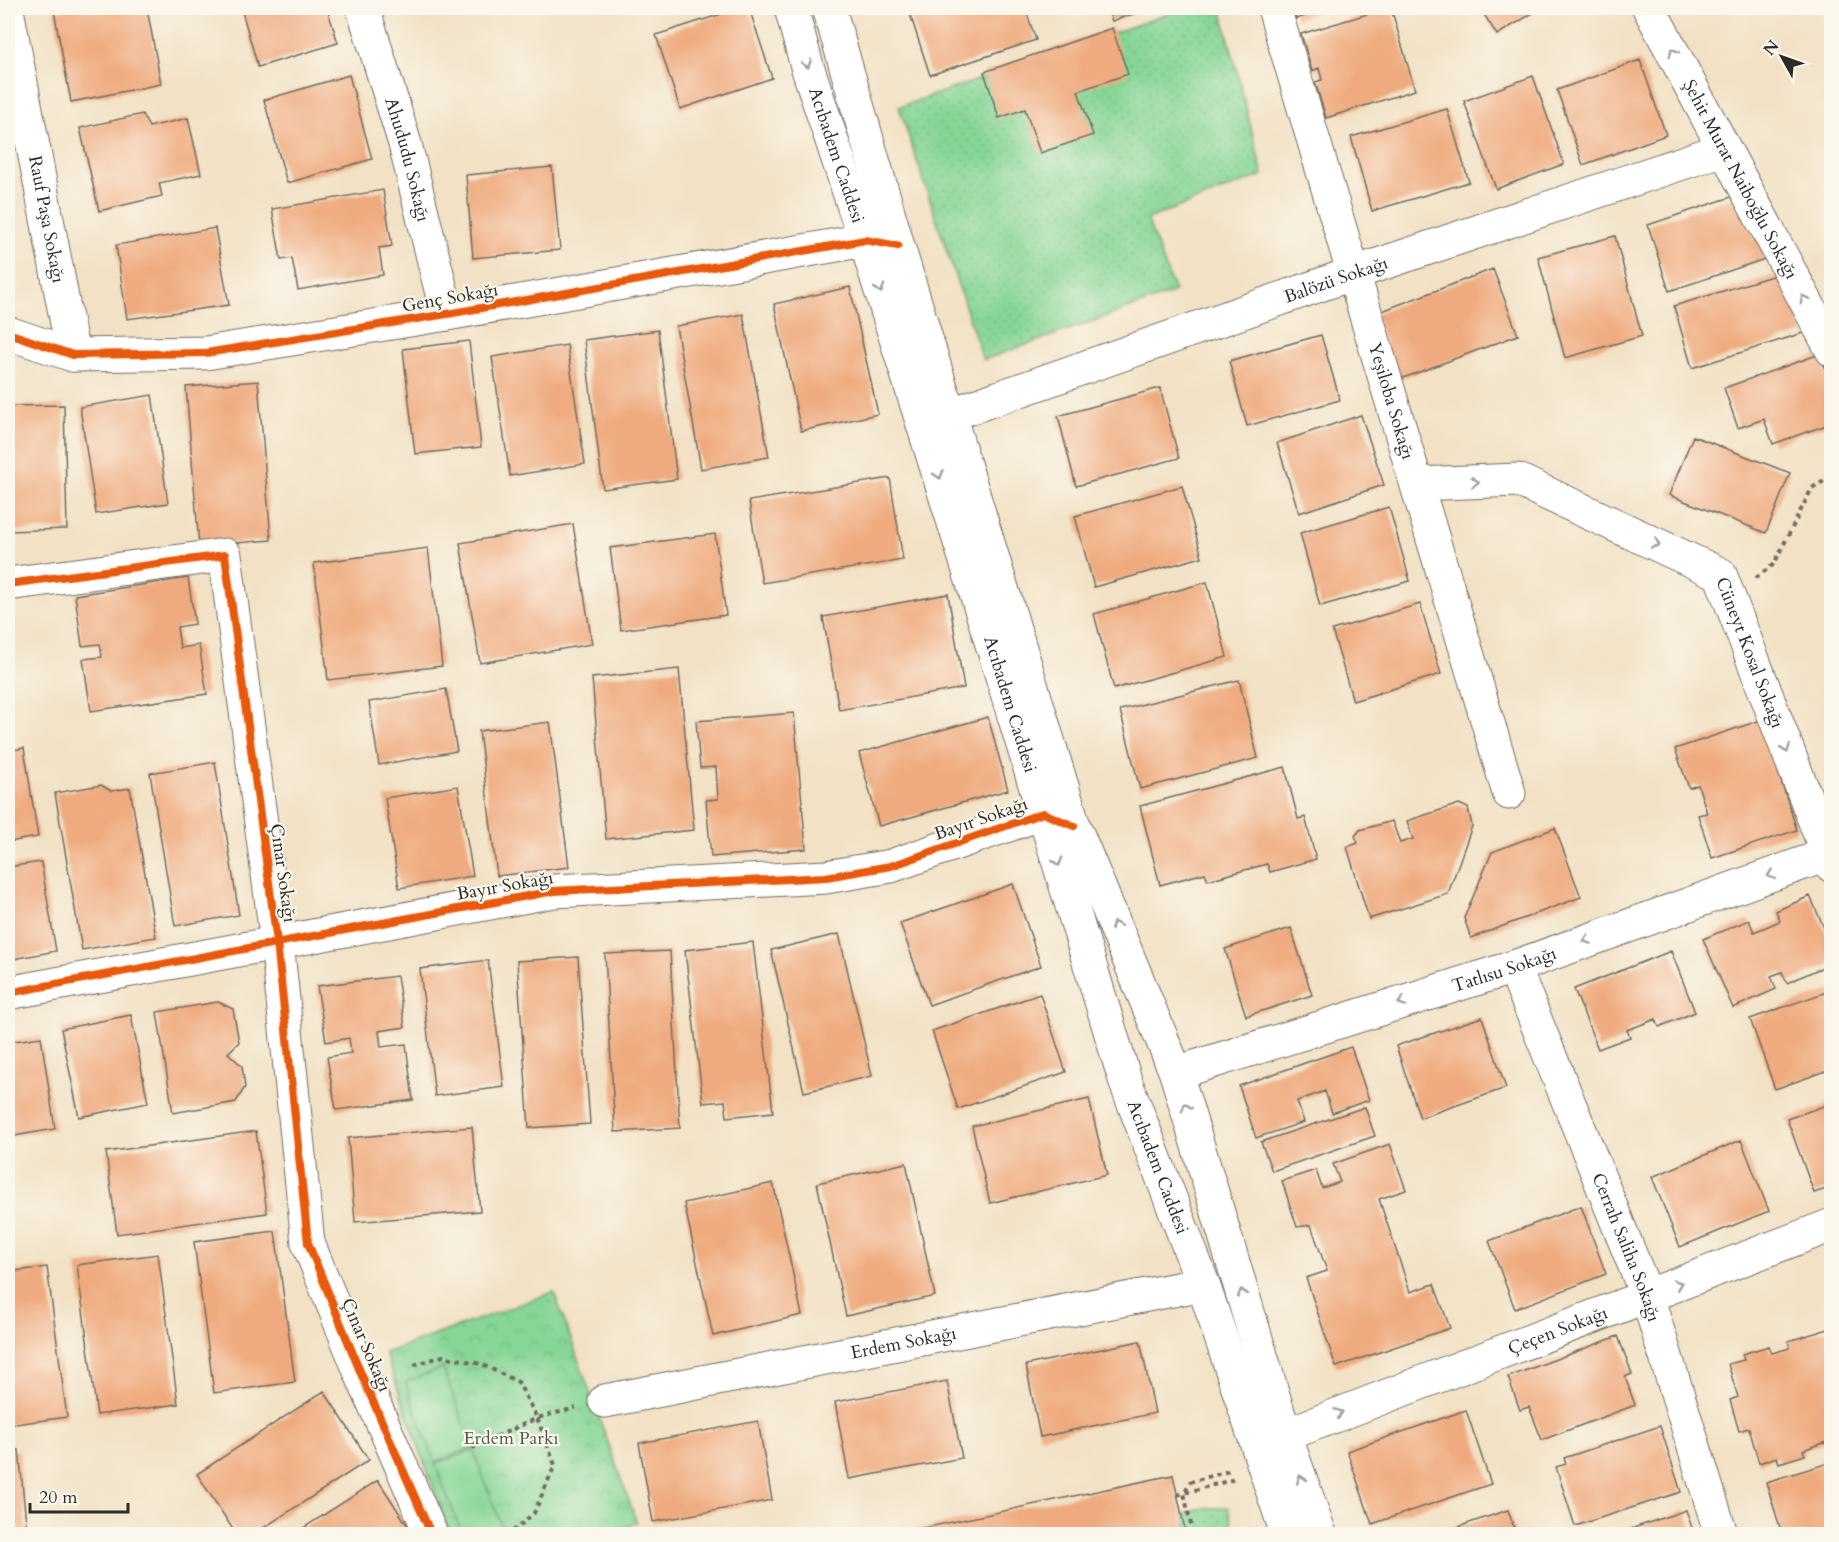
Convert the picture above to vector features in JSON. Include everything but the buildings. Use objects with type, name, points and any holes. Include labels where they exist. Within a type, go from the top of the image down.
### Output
[{"type":"street","name":"Ahududu Sokağı","points":[[363,8],[405,144],[447,314]]},
{"type":"street","name":"Acıbadem Caddesi","points":[[791,8],[807,66],[865,240],[997,660],[1126,1083],[1203,1284],[1287,1534]]},
{"type":"street","name":"Acıbadem Caddesi","points":[[829,8],[898,246],[1074,826],[1176,1073],[1285,1435],[1320,1534]]},
{"type":"street","name":"Yeşiloba Sokağı","points":[[1274,8],[1509,793]]},
{"type":"street","name":"Şehit Murat Naiboğlu Sokağı","points":[[1649,8],[1832,350]]},
{"type":"street","name":"Rauf Paşa Sokağı","points":[[8,15],[73,355]]},
{"type":"street","name":"Balözü Sokağı","points":[[949,415],[1354,273],[1724,148]]},
{"type":"street","name":"Genç Sokağı","points":[[8,333],[73,355],[206,353],[447,314],[865,240],[898,246]]},
{"type":"street","name":"Cüneyt Kosal Sokağı","points":[[1417,484],[1518,480],[1720,574],[1829,861]]},
{"type":"street","name":"Çınar Sokağı","points":[[8,584],[225,555],[277,942],[308,1243],[362,1376],[431,1534]]},
{"type":"street","name":"Bayır Sokağı","points":[[8,993],[554,891],[826,877],[891,866],[1043,813],[1074,826]]},
{"type":"street","name":"Tatlısu Sokağı","points":[[1176,1073],[1514,967],[1829,861]]},
{"type":"street","name":"Cerrah Saliha Sokağı","points":[[1514,967],[1647,1296],[1721,1534]]},
{"type":"street","name":"Çeçen Sokağı","points":[[1285,1435],[1832,1225]]},
{"type":"street","name":"Erdem Sokağı","points":[[605,1401],[1203,1284]]},
{"type":"path","points":[[1729,599],[1774,564],[1812,488],[1832,476]]},
{"type":"path","points":[[414,1365],[443,1356],[482,1364],[518,1382],[537,1418],[555,1465],[534,1513],[510,1534]]},
{"type":"path","points":[[472,1448],[537,1418],[605,1401]]},
{"type":"path","points":[[1193,1534],[1184,1493],[1190,1482],[1238,1467]]},
{"type":"path","points":[[1177,1495],[1224,1482]]},
{"type":"green space","points":[[1185,8],[1221,8],[1263,175],[1147,219],[1175,292],[983,360],[899,107]]},
{"type":"green space","name":"Erdem Parkı","points":[[554,1292],[637,1523],[606,1534],[450,1534],[385,1353]]},
{"type":"green space","points":[[443,1368],[472,1448],[435,1462],[405,1382]]},
{"type":"green space","points":[[473,1450],[503,1530],[491,1534],[462,1534],[435,1464]]},
{"type":"green space","points":[[1228,1507],[1233,1527],[1240,1534],[1189,1534],[1184,1514],[1198,1509]]},
{"type":"cycle path","points":[[8,333],[73,355],[206,353],[447,314],[865,240],[898,246]]},
{"type":"cycle path","points":[[8,584],[225,555],[277,942],[308,1243],[362,1376],[431,1534]]},
{"type":"cycle path","points":[[8,993],[554,891],[826,877],[891,866],[1043,813],[1074,826]]}]
